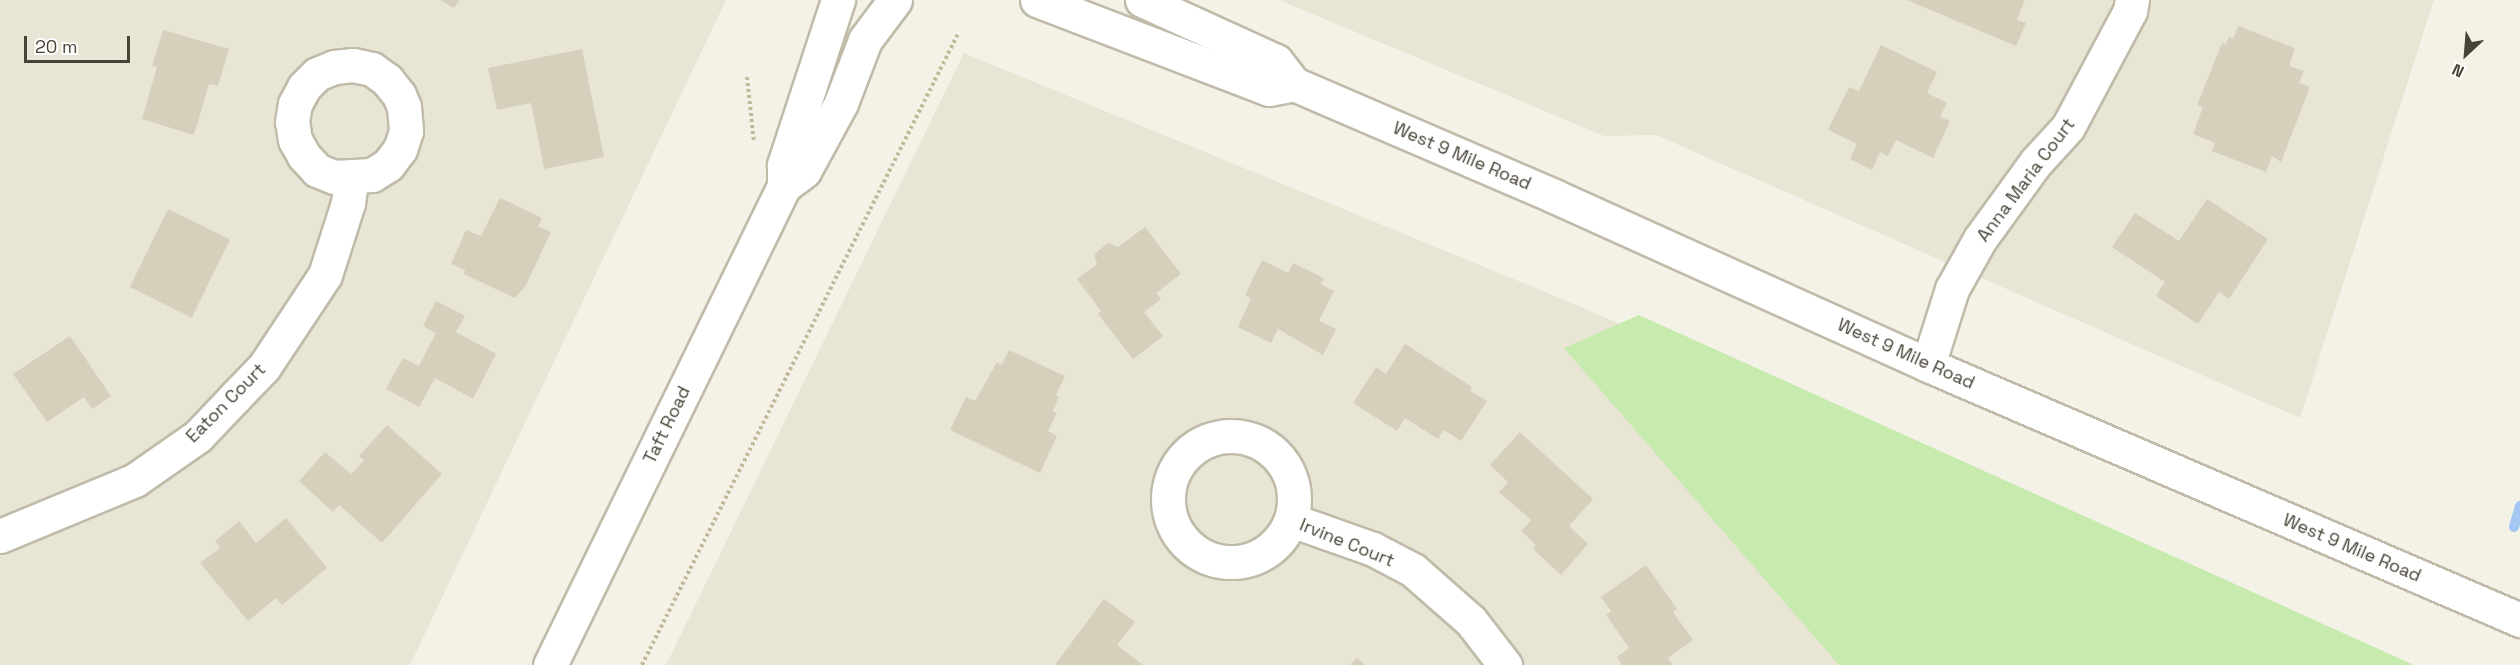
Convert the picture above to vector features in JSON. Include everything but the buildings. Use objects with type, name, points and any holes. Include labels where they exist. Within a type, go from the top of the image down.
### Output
[{"type":"street","name":"Taft Road","points":[[550,665],[784,186],[784,165],[838,0]]},
{"type":"street","name":"Taft Road","points":[[784,186],[804,171],[841,104],[865,40],[895,0]]},
{"type":"street","name":"West 9 Mile Road","points":[[1037,0],[1269,89],[1294,84]]},
{"type":"street","name":"West 9 Mile Road","points":[[1142,0],[1276,61],[1294,84],[1543,191],[1928,365],[2520,620]]},
{"type":"street","name":"Anna Maria Court","points":[[1928,365],[1952,289],[1980,239],[2036,162],[2068,127],[2130,11],[2132,0]]},
{"type":"street","name":"Eaton Court","points":[[0,536],[135,480],[198,436],[264,367],[325,275],[348,203],[352,176]]},
{"type":"street","name":"Irvine Court","points":[[1291,520],[1373,549],[1413,570],[1472,621],[1505,665]]},
{"type":"path","points":[[642,665],[958,34]]},
{"type":"shaded area","points":[[0,0],[726,0],[410,665],[0,665]]},
{"type":"shaded area","points":[[1279,0],[2434,0],[2300,418],[1656,135],[1604,136]]},
{"type":"shaded area","points":[[964,53],[1577,305],[2393,665],[666,665]]},
{"type":"green space","points":[[1639,315],[2414,665],[1839,665],[1564,348]]},
{"type":"waterway","points":[[2514,527],[2520,506]]}]
